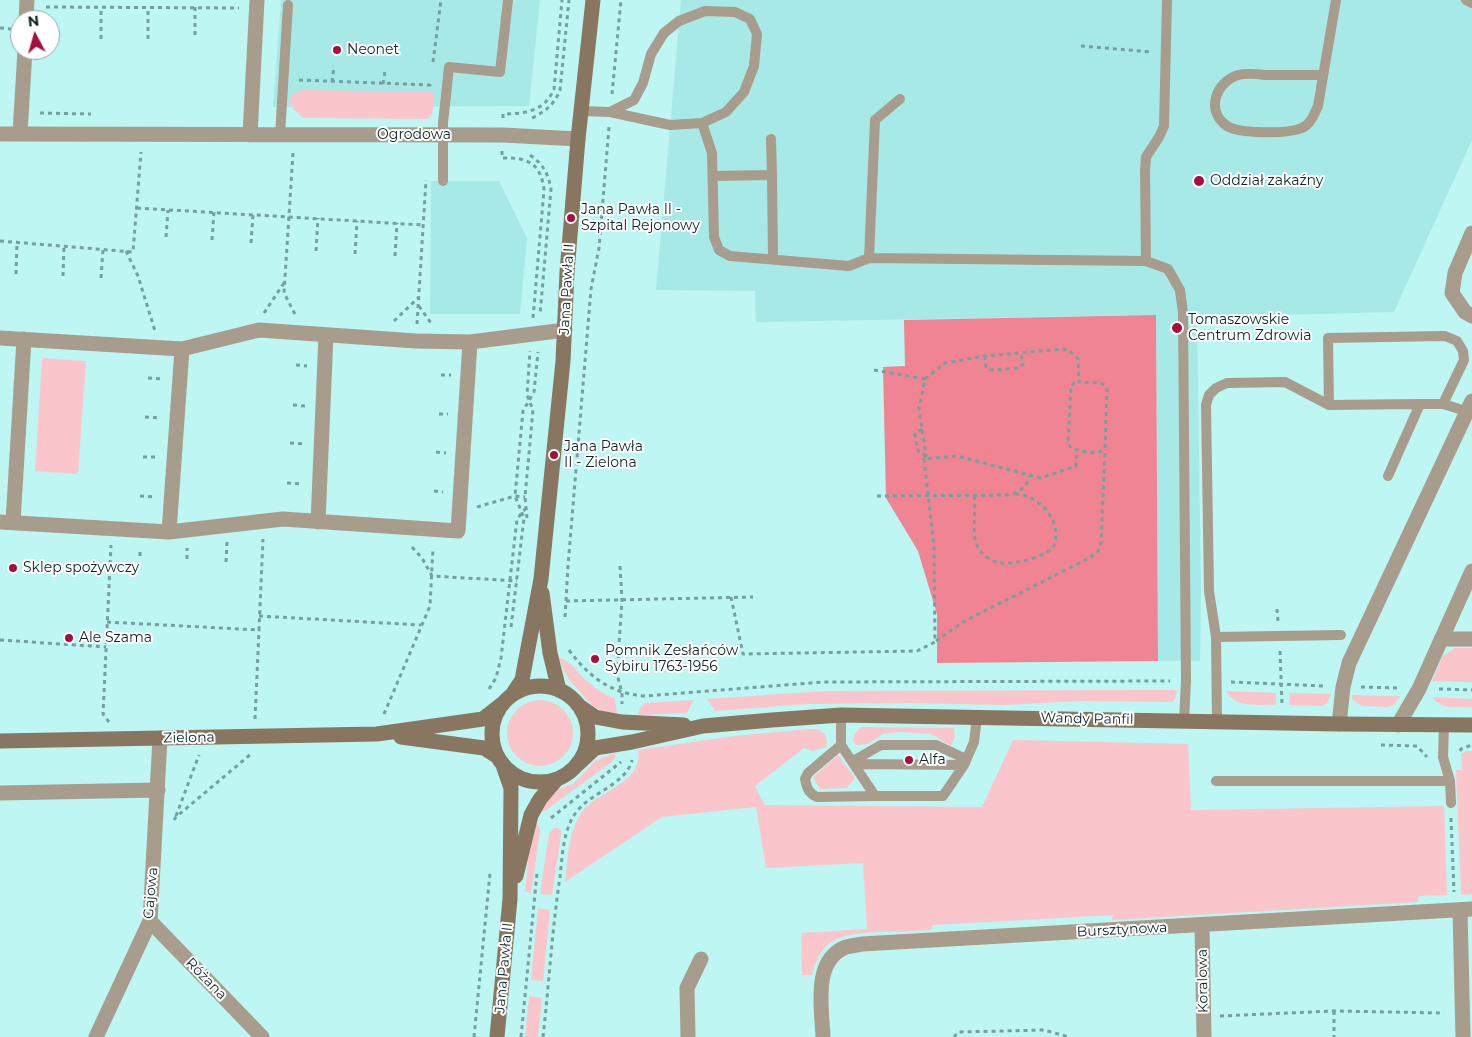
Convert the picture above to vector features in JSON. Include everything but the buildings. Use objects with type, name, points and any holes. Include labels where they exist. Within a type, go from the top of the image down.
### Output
[{"type":"street","points":[[250,135],[257,0]]},
{"type":"street","name":"Jana Pawła II","points":[[507,699],[522,680],[541,579],[565,330],[567,272],[580,111],[593,0]]},
{"type":"street","points":[[20,134],[24,60]]},
{"type":"street","name":"Ogrodowa","points":[[0,134],[443,135],[502,143],[578,139]]},
{"type":"street","points":[[1472,233],[1455,273],[1452,293],[1465,312],[1472,316]]},
{"type":"street","points":[[0,338],[182,349],[259,330],[470,342],[565,330]]},
{"type":"street","points":[[318,522],[326,335]]},
{"type":"street","points":[[24,339],[7,522],[169,532],[283,519],[458,530],[470,342]]},
{"type":"street","points":[[169,532],[182,349]]},
{"type":"street","points":[[1339,724],[1342,687],[1349,663],[1469,406]]},
{"type":"street","points":[[1398,725],[1419,689],[1472,571]]},
{"type":"street","name":"Jana Pawła II","points":[[541,579],[548,643],[559,690]]},
{"type":"street","points":[[1441,639],[1472,639]]},
{"type":"street","points":[[535,686],[548,686],[559,690],[570,696],[585,716],[588,741],[584,753],[578,764],[568,773],[556,779],[545,782],[522,778],[512,773],[501,761],[494,747],[492,730],[496,714],[507,699],[523,689],[535,686]]},
{"type":"street","name":"Zielona","points":[[0,741],[377,734],[483,719],[507,699]]},
{"type":"street","name":"Wandy Panfil","points":[[579,706],[595,717],[622,722],[703,726]]},
{"type":"street","name":"Wandy Panfil","points":[[578,764],[596,748],[703,726],[841,715],[1472,725]]},
{"type":"street","name":"Zielona","points":[[377,734],[484,748],[501,761]]},
{"type":"street","name":"Gajowa","points":[[96,1037],[150,921],[160,738]]},
{"type":"street","name":"Jana Pawła II","points":[[497,1037],[510,900],[511,788],[501,761]]},
{"type":"street","name":"Jana Pawła II","points":[[510,900],[531,816],[540,799],[556,779]]},
{"type":"street","points":[[0,793],[158,790]]},
{"type":"street","points":[[1462,906],[1463,1037]]},
{"type":"street","name":"Bursztynowa","points":[[822,1037],[822,985],[824,971],[836,952],[847,947],[862,944],[1202,925],[1462,906]]},
{"type":"street","name":"Różana","points":[[150,921],[262,1037]]},
{"type":"street","name":"Koralowa","points":[[1202,925],[1204,1037]]},
{"type":"street","points":[[688,1037],[687,988],[701,960]]},
{"type":"lane","points":[[443,181],[443,135],[449,67],[500,72],[508,0]]},
{"type":"lane","points":[[1146,261],[1144,170],[1146,157],[1164,126],[1167,0]]},
{"type":"lane","points":[[1323,75],[1240,74],[1227,79],[1217,92],[1215,104],[1218,114],[1227,126],[1243,131],[1289,132],[1304,127],[1313,117],[1318,106],[1336,0]]},
{"type":"lane","points":[[1466,0],[1472,3]]},
{"type":"lane","points":[[280,135],[288,5]]},
{"type":"lane","points":[[580,111],[610,112],[670,125],[702,123],[726,112],[744,92],[754,66],[757,34],[750,19],[735,12],[705,11],[679,21],[664,33],[651,54],[644,84],[634,100],[610,112]]},
{"type":"lane","points":[[869,258],[875,120],[900,99]]},
{"type":"lane","points":[[702,123],[712,153],[714,237],[719,250],[730,256],[849,266],[869,258],[1146,261],[1168,269],[1180,290],[1183,313],[1186,681],[1184,720]]},
{"type":"lane","points":[[771,139],[774,259]]},
{"type":"lane","points":[[714,176],[772,176]]},
{"type":"lane","points":[[1329,405],[1328,338],[1445,336],[1457,341],[1463,351],[1464,360],[1443,404]]},
{"type":"lane","points":[[1216,721],[1216,637],[1210,591],[1206,405],[1209,395],[1216,388],[1227,384],[1285,382],[1329,405],[1443,404],[1469,406]]},
{"type":"lane","points":[[1388,476],[1420,404]]},
{"type":"lane","points":[[1216,637],[1340,635]]},
{"type":"lane","points":[[841,715],[841,745],[875,796]]},
{"type":"lane","points":[[841,745],[808,773],[805,779],[807,789],[811,794],[817,797],[943,796],[965,762],[974,742],[977,717]]},
{"type":"lane","points":[[1444,725],[1443,757],[1450,781],[1450,803]]},
{"type":"lane","points":[[854,763],[881,745],[936,745],[965,762]]},
{"type":"lane","points":[[854,763],[965,762]]},
{"type":"lane","points":[[1216,781],[1450,781]]},
{"type":"path","points":[[433,66],[441,0]]},
{"type":"path","points":[[528,530],[525,497],[532,410],[527,395],[544,190],[543,177],[534,166],[525,160],[502,158],[502,143],[504,114],[531,112],[542,106],[550,98],[554,89],[562,0]]},
{"type":"path","points":[[565,619],[591,289],[599,248],[621,0]]},
{"type":"path","points":[[46,7],[243,8]]},
{"type":"path","points":[[101,7],[101,39]]},
{"type":"path","points":[[195,7],[195,39]]},
{"type":"path","points":[[148,8],[148,39]]},
{"type":"path","points":[[1081,46],[1165,53]]},
{"type":"path","points":[[332,82],[334,66]]},
{"type":"path","points":[[383,84],[385,71]]},
{"type":"path","points":[[284,80],[430,85],[432,76]]},
{"type":"path","points":[[492,150],[502,143]]},
{"type":"path","points":[[0,241],[133,252],[141,149]]},
{"type":"path","points":[[293,149],[284,293],[297,318]]},
{"type":"path","points":[[417,333],[426,178]]},
{"type":"path","points":[[137,208],[423,225]]},
{"type":"path","points":[[166,237],[168,210]]},
{"type":"path","points":[[212,240],[214,212]]},
{"type":"path","points":[[251,243],[252,215]]},
{"type":"path","points":[[316,251],[318,218]]},
{"type":"path","points":[[355,254],[357,221]]},
{"type":"path","points":[[395,256],[397,223]]},
{"type":"path","points":[[16,274],[17,242]]},
{"type":"path","points":[[63,276],[64,246]]},
{"type":"path","points":[[101,278],[103,249]]},
{"type":"path","points":[[126,251],[138,276],[157,339],[157,348]]},
{"type":"path","points":[[251,331],[285,282]]},
{"type":"path","points":[[392,324],[419,297]]},
{"type":"path","points":[[418,306],[444,341]]},
{"type":"path","points":[[935,642],[934,547],[924,459],[926,455],[919,408],[925,379],[945,362],[985,356],[1063,349],[1070,351],[1078,359],[1079,382]]},
{"type":"path","points":[[985,356],[986,367],[989,370],[1019,368],[1022,364],[1021,353]]},
{"type":"path","points":[[874,370],[925,379]]},
{"type":"path","points":[[148,378],[170,379]]},
{"type":"path","points":[[731,597],[743,654],[917,652],[963,622],[1091,557],[1098,551],[1101,543],[1105,448],[1107,390],[1105,385],[1101,383],[1074,383],[1072,386],[1068,443],[1071,448],[1078,450],[1098,452],[1105,448]]},
{"type":"path","points":[[145,417],[167,419]]},
{"type":"path","points":[[922,429],[915,434],[917,448],[920,454],[926,455]]},
{"type":"path","points":[[290,443],[311,444]]},
{"type":"path","points":[[924,459],[957,456],[1041,478],[1076,466],[1078,450]]},
{"type":"path","points":[[143,457],[165,458]]},
{"type":"path","points":[[1015,494],[1029,480],[1029,476]]},
{"type":"path","points":[[287,483],[309,484]]},
{"type":"path","points":[[877,496],[1024,494],[1033,497],[1051,518],[1055,533],[1054,546],[1036,558],[1011,563],[992,560],[979,551],[975,537],[976,507],[974,496]]},
{"type":"path","points":[[459,512],[515,496],[525,497]]},
{"type":"path","points":[[488,691],[496,678],[501,658],[517,518],[526,508]]},
{"type":"path","points":[[382,719],[430,606],[434,529]]},
{"type":"path","points":[[254,736],[264,531]]},
{"type":"path","points":[[226,562],[228,534]]},
{"type":"path","points":[[112,537],[103,714],[113,726]]},
{"type":"path","points":[[408,543],[422,558],[432,576]]},
{"type":"path","points":[[620,566],[622,600],[617,674],[622,693],[622,722]]},
{"type":"path","points":[[432,576],[523,582]]},
{"type":"path","points":[[566,601],[753,597]]},
{"type":"path","points":[[1277,609],[1282,684],[1282,723]]},
{"type":"path","points":[[260,616],[421,625]]},
{"type":"path","points":[[107,622],[259,630]]},
{"type":"path","points":[[0,640],[106,646]]},
{"type":"path","points":[[548,643],[566,641],[569,651],[586,671],[604,684],[622,693],[644,696],[823,682],[1186,681]]},
{"type":"path","points":[[1216,682],[1472,690]]},
{"type":"path","points":[[547,821],[618,765],[622,760],[627,743]]},
{"type":"path","points":[[544,1037],[556,903],[566,836],[573,817],[582,805],[624,775],[632,762],[627,743]]},
{"type":"path","points":[[1379,745],[1418,746],[1428,757],[1457,757],[1461,749],[1472,745]]},
{"type":"path","points":[[242,754],[261,754]]},
{"type":"path","points":[[176,817],[251,754]]},
{"type":"path","points":[[191,755],[208,755]]},
{"type":"path","points":[[170,827],[176,817],[199,755]]},
{"type":"path","points":[[1450,803],[1462,906]]},
{"type":"path","points":[[521,1037],[538,864]]},
{"type":"path","points":[[474,1037],[490,868]]},
{"type":"path","points":[[1217,1007],[1218,1023]]},
{"type":"path","points":[[1334,1011],[1334,1037]]},
{"type":"path","points":[[1217,1017],[1334,1011],[1462,1012]]},
{"type":"path","points":[[954,1037],[958,1032],[1044,1030],[1069,1037]]},
{"type":"shaded area","points":[[281,0],[540,0],[529,106],[273,107]]},
{"type":"shaded area","name":"Tomaszowskie Centrum Zdrowia","points":[[681,0],[1472,0],[1472,140],[1394,312],[1197,317],[1201,591],[1200,661],[1158,661],[1156,315],[756,322],[755,291],[656,290]]},
{"type":"shaded area","points":[[298,91],[432,92],[435,96],[432,114],[428,119],[303,118],[293,109],[289,99]]},
{"type":"shaded area","points":[[431,181],[499,181],[527,238],[520,314],[430,314]]},
{"type":"shaded area","points":[[1156,315],[1158,661],[937,663],[937,614],[918,551],[886,498],[883,367],[905,366],[904,320]]},
{"type":"shaded area","points":[[42,358],[86,361],[78,474],[35,471]]},
{"type":"shaded area","points":[[1455,648],[1472,648],[1472,682],[1432,681],[1443,656]]},
{"type":"shaded area","points":[[559,658],[571,664],[593,686],[615,699],[617,714],[603,711],[593,706],[570,681]]},
{"type":"shaded area","points":[[1177,690],[1175,700],[1171,702],[1080,701],[1006,705],[809,704],[715,711],[707,699],[825,691]]},
{"type":"shaded area","points":[[1226,691],[1276,693],[1276,705],[1241,703],[1230,697]]},
{"type":"shaded area","points":[[1290,693],[1331,694],[1327,703],[1322,706],[1289,705]]},
{"type":"shaded area","points":[[1351,695],[1400,696],[1395,704],[1389,707],[1362,706],[1353,700]]},
{"type":"shaded area","points":[[1432,697],[1472,699],[1472,707],[1445,706]]},
{"type":"shaded area","points":[[540,700],[552,703],[563,710],[570,721],[573,733],[570,745],[563,756],[552,763],[540,766],[528,763],[517,756],[510,745],[507,733],[510,721],[517,710],[528,703]]},
{"type":"shaded area","points":[[694,700],[687,713],[638,715],[640,708],[645,703]]},
{"type":"shaded area","points":[[862,727],[954,728],[955,737],[951,746],[931,734],[900,732],[883,734],[868,744],[857,745],[853,741],[854,736]]},
{"type":"shaded area","points":[[818,729],[825,734],[826,747],[813,751],[804,748],[755,786],[765,805],[982,807],[1013,740],[1188,744],[1191,810],[1444,806],[1447,895],[1418,896],[1418,902],[1112,920],[1113,915],[933,925],[931,930],[856,934],[836,939],[828,944],[816,962],[812,975],[802,975],[801,933],[867,929],[863,863],[766,868],[756,807],[662,817],[565,882],[569,846],[577,820],[589,805],[618,786],[634,771],[638,761],[638,750],[734,736]]},
{"type":"shaded area","points":[[1466,751],[1472,751],[1472,894],[1461,895],[1456,770],[1462,770],[1461,754]]},
{"type":"shaded area","points":[[615,753],[614,759],[609,764],[545,811],[540,810],[553,792],[574,783],[595,761]]},
{"type":"shaded area","points":[[838,755],[855,778],[847,788],[820,789],[813,777]]},
{"type":"shaded area","points":[[536,823],[540,828],[540,832],[531,893],[525,891],[529,852]]},
{"type":"shaded area","points":[[554,828],[561,830],[561,835],[552,895],[540,894],[549,833]]},
{"type":"shaded area","points":[[538,908],[550,910],[543,981],[531,980]]},
{"type":"shaded area","points":[[529,996],[542,998],[538,1037],[525,1037]]},
{"type":"place","name":"Neonet","points":[[337,50]]},
{"type":"place","name":"Oddział zakaźny","points":[[1199,181]]},
{"type":"place","name":"Jana Pawła II - Szpital Rejonowy","points":[[571,218]]},
{"type":"place","name":"Tomaszowskie Centrum Zdrowia","points":[[1177,328]]},
{"type":"place","name":"Jana Pawła II - Zielona","points":[[554,455]]},
{"type":"place","name":"Sklep spożywczy","points":[[13,568]]},
{"type":"place","name":"Ale Szama","points":[[69,638]]},
{"type":"place","name":"Pomnik Zesłańców Sybiru 1763-1956","points":[[595,659]]},
{"type":"place","name":"Alfa","points":[[909,760]]}]
